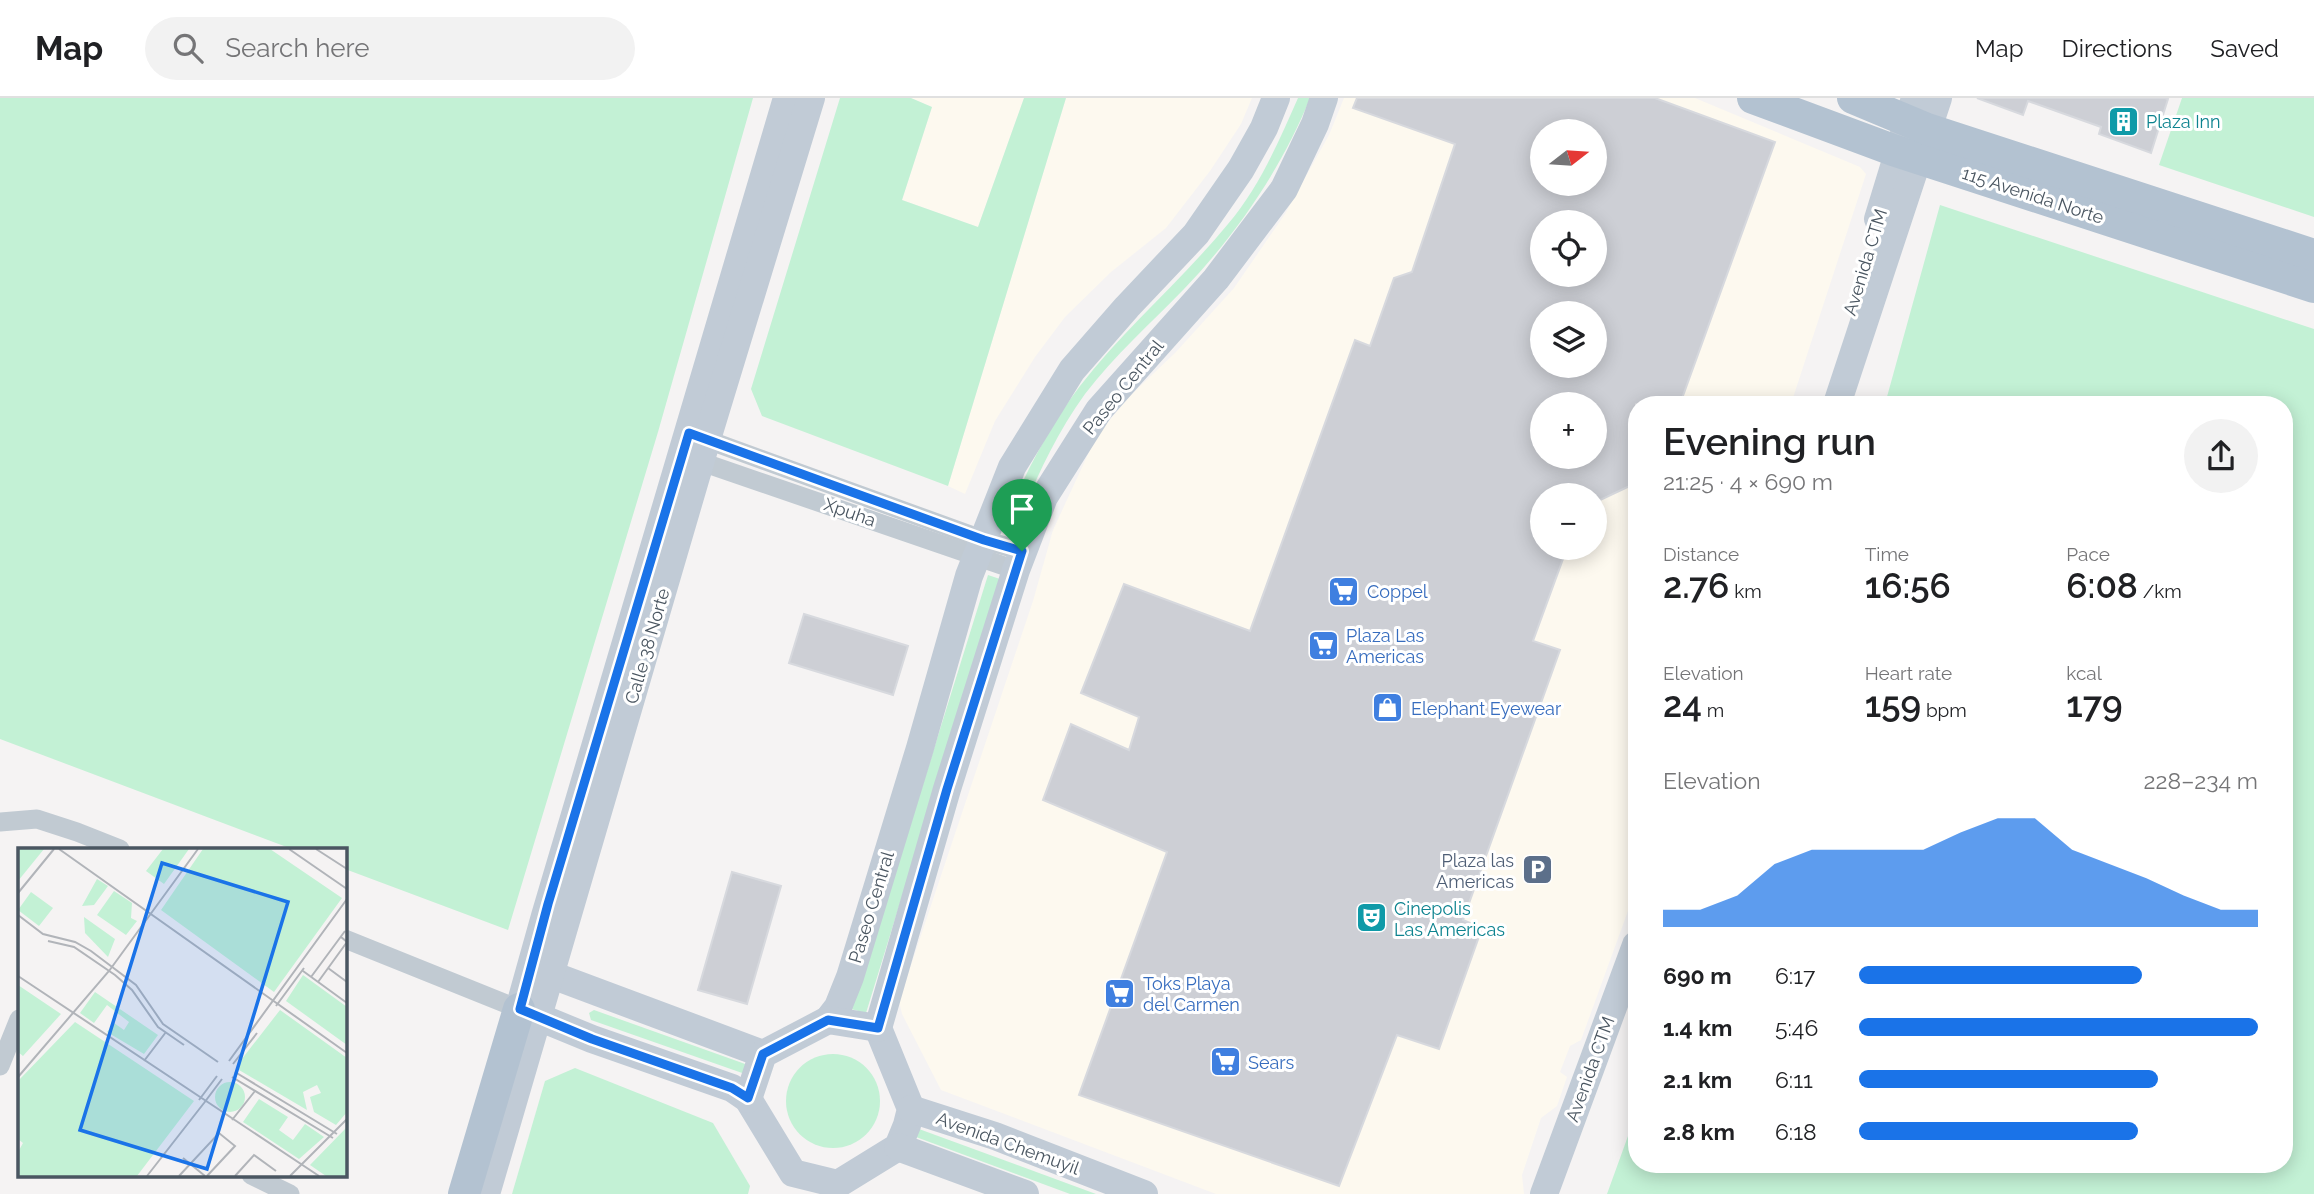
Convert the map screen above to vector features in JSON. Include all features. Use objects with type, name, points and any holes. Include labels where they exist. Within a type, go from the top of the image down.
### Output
[{"type":"main road","name":"Calle 38 Norte","points":[[486,1194],[529,1013],[695,447],[788,98]]},
{"type":"main road","name":"Calle 38 Norte","points":[[695,447],[811,98]]},
{"type":"main road","name":"Paseo Central","points":[[828,1020],[838,1006],[849,977],[980,548],[1012,467],[1072,370],[1126,307],[1196,234],[1241,169],[1265,128],[1276,98]]},
{"type":"main road","name":"Paseo Central","points":[[878,1028],[947,789],[1019,561],[1044,496],[1099,410],[1216,279],[1284,189],[1315,124],[1324,98]]},
{"type":"main road","name":"115 Avenida Norte","points":[[1753,98],[1913,131],[2314,255]]},
{"type":"main road","name":"115 Avenida Norte","points":[[1853,98],[1913,131],[2314,287]]},
{"type":"main road","points":[[1913,131],[1938,98]]},
{"type":"main road","name":"Avenida CTM","points":[[1825,396],[1913,131]]},
{"type":"main road","name":"Avenida CTM","points":[[1839,396],[1913,131]]},
{"type":"main road","name":"Avenida CTM","points":[[1544,1194],[1628,967]]},
{"type":"main road","points":[[541,971],[763,1054]]},
{"type":"main road","name":"Calle 38 Norte","points":[[464,1194],[529,1013]]},
{"type":"main road","points":[[529,1013],[592,1039],[732,1088],[748,1098],[790,1183],[836,1189],[898,1147],[911,1109],[878,1028],[828,1020],[763,1054],[748,1098]]},
{"type":"main road","name":"Avenida CTM","points":[[1564,1194],[1628,1016]]},
{"type":"main road","name":"Avenida Chemuyil","points":[[911,1109],[995,1136],[1144,1194]]},
{"type":"main road","points":[[898,1147],[1025,1194]]},
{"type":"street","name":"Xpuha","points":[[695,447],[1019,561]]},
{"type":"street","points":[[0,822],[37,820],[78,832],[118,848]]},
{"type":"street","points":[[346,939],[529,1013]]},
{"type":"street","points":[[6,1058],[18,1021]]},
{"type":"street","points":[[253,1176],[290,1194]]},
{"type":"shaded area","points":[[911,98],[1024,98],[978,227],[902,200],[932,107]]},
{"type":"shaded area","points":[[1066,98],[1252,98],[1241,124],[1210,171],[1166,228],[1111,272],[1065,317],[1035,357],[995,421],[965,494],[948,486]]},
{"type":"shaded area","points":[[1344,98],[1695,98],[1860,167],[1866,174],[1794,396],[1628,396],[1628,911],[1581,1040],[1570,1046],[1560,1072],[1567,1077],[1557,1106],[1541,1118],[1522,1175],[1524,1194],[1216,1194],[941,1090],[902,1014],[899,1001],[1033,601],[1053,530],[1097,435],[1131,395],[1176,352],[1234,288],[1285,214],[1329,135]]},
{"type":"green space","points":[[0,98],[753,98],[658,432],[508,930],[346,869],[346,848],[289,848],[0,739]]},
{"type":"green space","points":[[840,98],[911,98],[932,107],[902,200],[978,227],[1024,98],[1066,98],[948,486],[762,416],[751,389]]},
{"type":"green space","points":[[1298,98],[1310,98],[1286,150],[1256,200],[1203,268],[1085,394],[1055,442],[1016,527],[1006,528],[1007,516],[1031,466],[1069,401],[1097,365],[1210,245],[1239,210],[1268,164]]},
{"type":"green space","points":[[2182,98],[2314,98],[2314,217],[2159,165]]},
{"type":"green space","points":[[1940,205],[2314,329],[2314,1194],[1607,1194],[1628,1136],[1628,1173],[2293,1173],[2293,396],[1887,396]]},
{"type":"green space","points":[[988,575],[1000,579],[866,1013],[851,1009],[863,977]]},
{"type":"green space","points":[[594,1010],[748,1065],[745,1074],[591,1020],[589,1013]]},
{"type":"green space","points":[[833,1054],[851,1057],[866,1068],[877,1083],[880,1101],[877,1119],[866,1134],[851,1145],[833,1148],[815,1145],[800,1134],[789,1119],[786,1101],[789,1083],[800,1068],[815,1057]]},
{"type":"green space","points":[[575,1068],[713,1123],[750,1186],[748,1194],[512,1194],[545,1081]]},
{"type":"green space","points":[[919,1129],[1096,1194],[1070,1194],[916,1137]]},
{"type":"building","name":"Plaza Las Americas","points":[[1357,98],[1655,98],[1775,142],[1683,396],[1628,396],[1628,487],[1607,497],[1607,483],[1530,483],[1530,560],[1563,560],[1533,641],[1560,650],[1463,920],[1482,928],[1439,1049],[1397,1035],[1339,1186],[1079,1095],[1167,852],[1043,800],[1071,724],[1129,750],[1139,717],[1081,693],[1124,584],[1250,631],[1355,340],[1370,346],[1394,278],[1412,272],[1455,144],[1353,108]]},
{"type":"building","name":"Plaza Inn","points":[[1977,98],[2168,99],[2151,153],[2099,134],[2101,127],[2028,101],[2023,115]]},
{"type":"building","points":[[804,614],[908,646],[893,695],[789,663]]},
{"type":"building","points":[[732,872],[781,886],[747,1004],[698,990]]},
{"type":"place","name":"Plaza Inn","points":[[2123,121]]},
{"type":"place","name":"Coppel","points":[[1344,591]]},
{"type":"place","name":"Plaza Las Americas","points":[[1323,645]]},
{"type":"place","name":"Elephant Eyewear","points":[[1388,708]]},
{"type":"place","name":"Plaza las Americas","points":[[1537,870]]},
{"type":"place","name":"Cinepolis Las Americas","points":[[1371,918]]},
{"type":"place","name":"Toks Playa del Carmen","points":[[1120,993]]},
{"type":"place","name":"Sears","points":[[1225,1062]]},
{"type":"route","points":[[689,433],[984,540],[1022,551],[947,789],[878,1028],[828,1020],[812,1027],[763,1054],[748,1098],[732,1088],[592,1039],[520,1009],[548,904],[689,433]]}]
